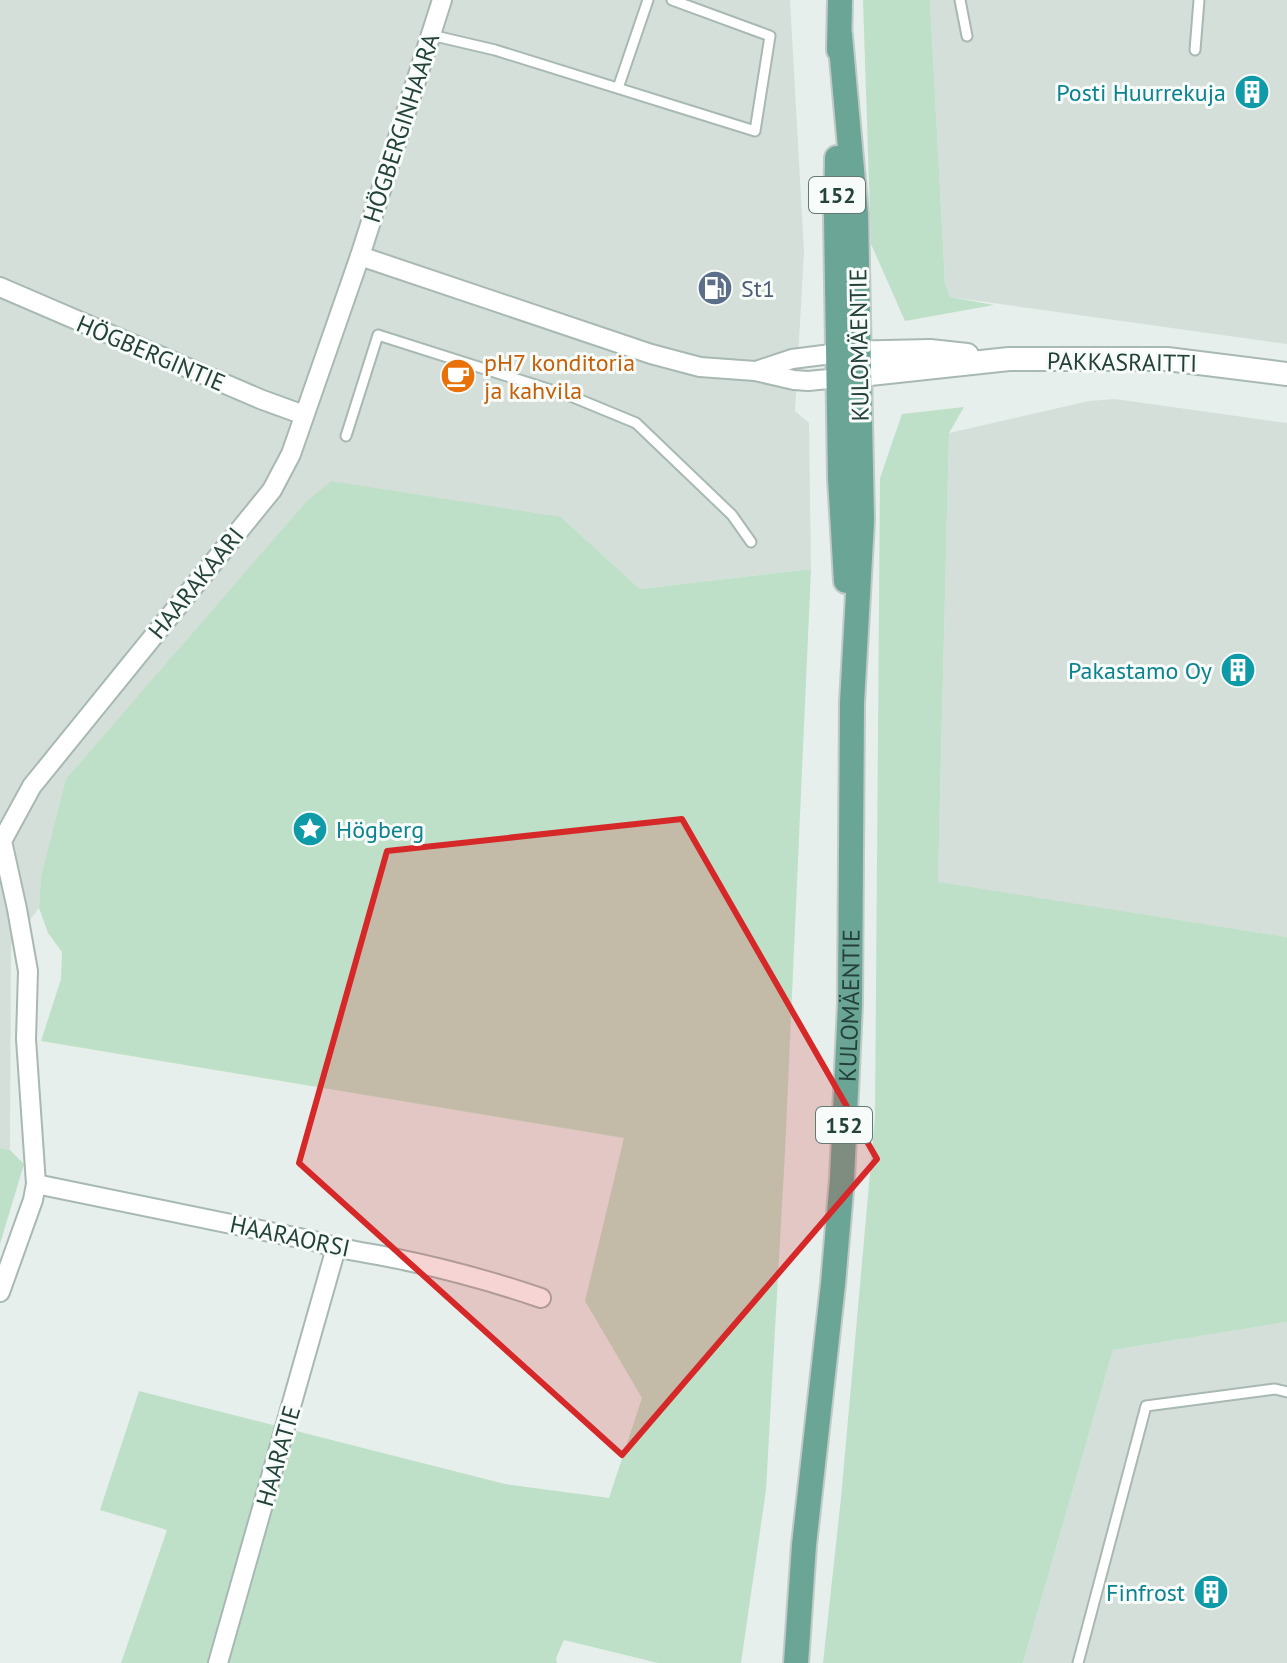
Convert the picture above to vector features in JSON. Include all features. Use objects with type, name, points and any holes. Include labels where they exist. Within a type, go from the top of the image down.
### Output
[{"type":"main road","name":"KULOMÄENTIE","points":[[796,1663],[804,1545],[842,1179],[850,1004],[852,703],[862,521],[836,216],[840,0]]},
{"type":"main road","name":"KULOMÄENTIE","points":[[783,1663],[804,1545]]},
{"type":"street","name":"HÖGBERGINHAARA","points":[[360,256],[442,0]]},
{"type":"street","points":[[360,256],[651,354],[700,367],[755,371],[808,356],[849,365]]},
{"type":"street","name":"HAARAKAARI","points":[[0,1292],[36,1184],[26,1039],[28,971],[2,841],[32,786],[272,490],[291,454],[360,256]]},
{"type":"street","name":"HÖGBERGINTIE","points":[[0,287],[247,394],[304,415]]},
{"type":"street","name":"PAKKASRAITTI","points":[[849,365],[1167,359],[1287,374]]},
{"type":"street","name":"HAARAORSI","points":[[36,1184],[459,1272],[541,1298]]},
{"type":"street","name":"HAARATIE","points":[[218,1663],[336,1248]]},
{"type":"lane","points":[[618,88],[648,0]]},
{"type":"lane","points":[[431,35],[495,50],[755,131],[770,36],[672,0]]},
{"type":"lane","points":[[960,0],[967,36]]},
{"type":"lane","points":[[1195,50],[1199,0]]},
{"type":"lane","points":[[346,436],[378,335],[573,397],[636,423],[732,515],[751,542]]},
{"type":"lane","points":[[1078,1663],[1146,1406],[1275,1389],[1287,1392]]},
{"type":"highlighted area","points":[[682,819],[877,1159],[622,1455],[299,1163],[387,851]]},
{"type":"shaded area","points":[[0,0],[790,0],[804,251],[795,411],[809,423],[811,569],[640,589],[561,517],[41,877],[39,908],[11,945],[10,1150],[0,1148]]},
{"type":"shaded area","points":[[930,0],[1287,0],[1287,344],[950,297],[945,283]]},
{"type":"shaded area","points":[[1115,399],[1287,423],[1287,937],[938,883],[949,433],[1089,401]]},
{"type":"shaded area","points":[[1287,1322],[1287,1663],[1023,1663],[1113,1350]]},
{"type":"green space","points":[[863,0],[930,0],[945,283],[950,297],[994,305],[905,321],[871,244]]},
{"type":"green space","points":[[964,407],[949,433],[938,882],[1287,937],[1287,1322],[1113,1350],[1023,1663],[823,1663],[875,1117],[880,478],[902,414]]},
{"type":"green space","points":[[331,481],[561,517],[640,589],[811,569],[785,1152],[766,1490],[741,1663],[658,1663],[564,1640],[556,1658],[557,1663],[121,1663],[167,1530],[100,1510],[139,1391],[505,1484],[609,1498],[642,1398],[585,1301],[624,1138],[41,1041],[61,979],[62,952],[48,933],[39,908],[41,877],[66,779],[306,502]]},
{"type":"green space","points":[[0,1148],[10,1150],[24,1164],[0,1244]]},
{"type":"place","name":"Posti Huurrekuja","points":[[1252,92]]},
{"type":"place","name":"St1","points":[[715,288]]},
{"type":"place","name":"pH7 konditoria ja kahvila","points":[[458,376]]},
{"type":"place","name":"Pakastamo Oy","points":[[1238,670]]},
{"type":"place","name":"Högberg","points":[[310,829]]},
{"type":"place","name":"Finfrost","points":[[1211,1592]]}]
